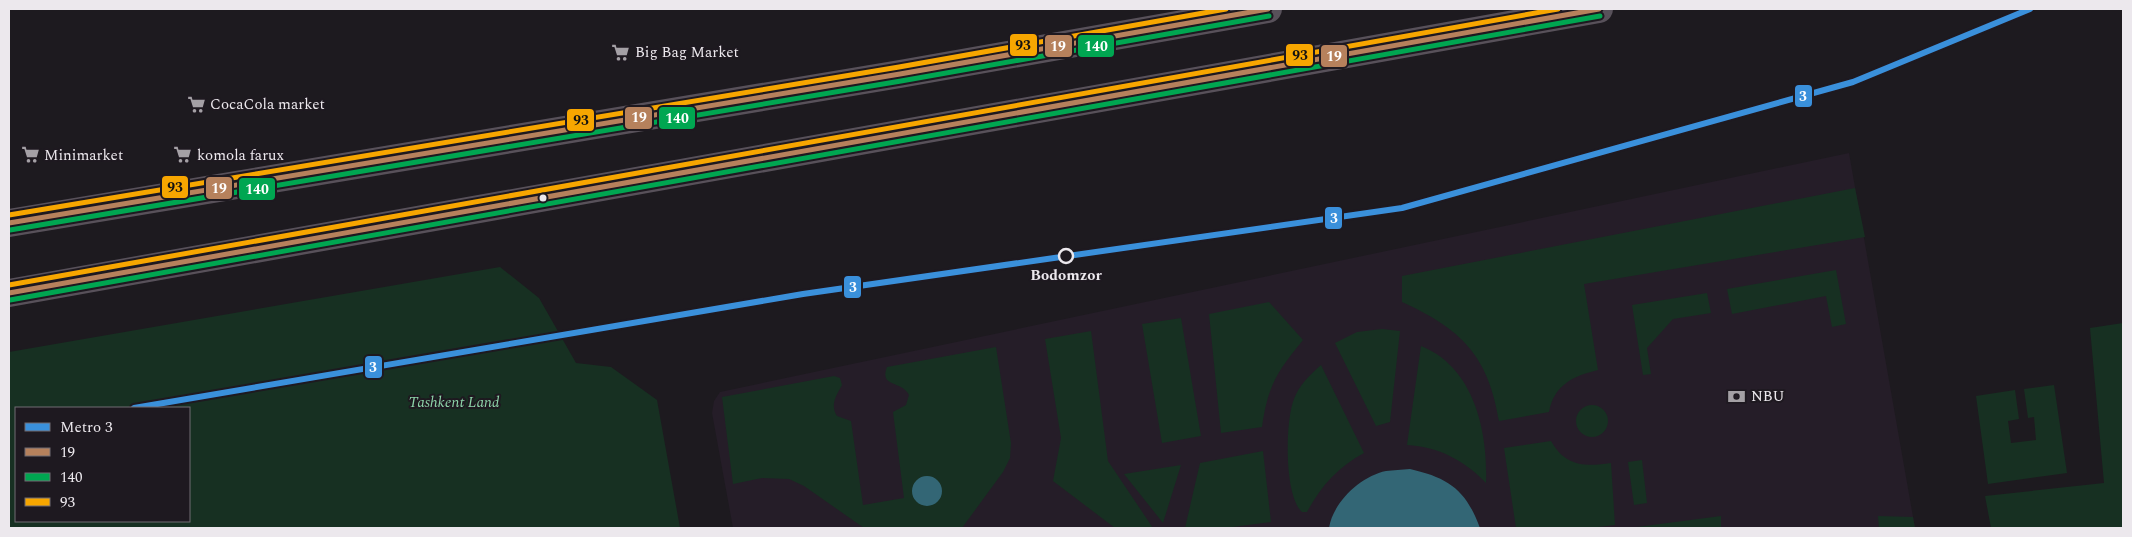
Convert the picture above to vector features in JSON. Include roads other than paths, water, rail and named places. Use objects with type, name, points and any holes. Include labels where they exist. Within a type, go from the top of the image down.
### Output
[{"type":"main road","points":[[9,223],[900,74],[1268,9]]},
{"type":"main road","points":[[9,293],[1533,14],[1599,9]]},
{"type":"water","points":[[1410,469],[1435,477],[1454,488],[1469,504],[1480,528],[1329,528],[1336,509],[1358,484],[1367,478],[1386,471]]},
{"type":"water","points":[[927,476],[933,477],[941,485],[941,497],[933,505],[927,506],[921,505],[913,497],[912,491],[913,485],[921,477]]},
{"type":"metro line","name":"3","points":[[140,407],[803,294],[1402,208],[1853,82],[2030,9]]},
{"type":"place","name":"Big Bag Market","points":[[621,52]]},
{"type":"place","name":"CocaCola market","points":[[196,104]]},
{"type":"place","name":"Minimarket","points":[[30,155]]},
{"type":"place","name":"komola farux","points":[[183,155]]},
{"type":"place","name":"Bodomzor","points":[[1066,256]]},
{"type":"place","name":"NBU","points":[[1737,396]]},
{"type":"park label","name":"Tashkent Land","points":[[454,402]]}]
